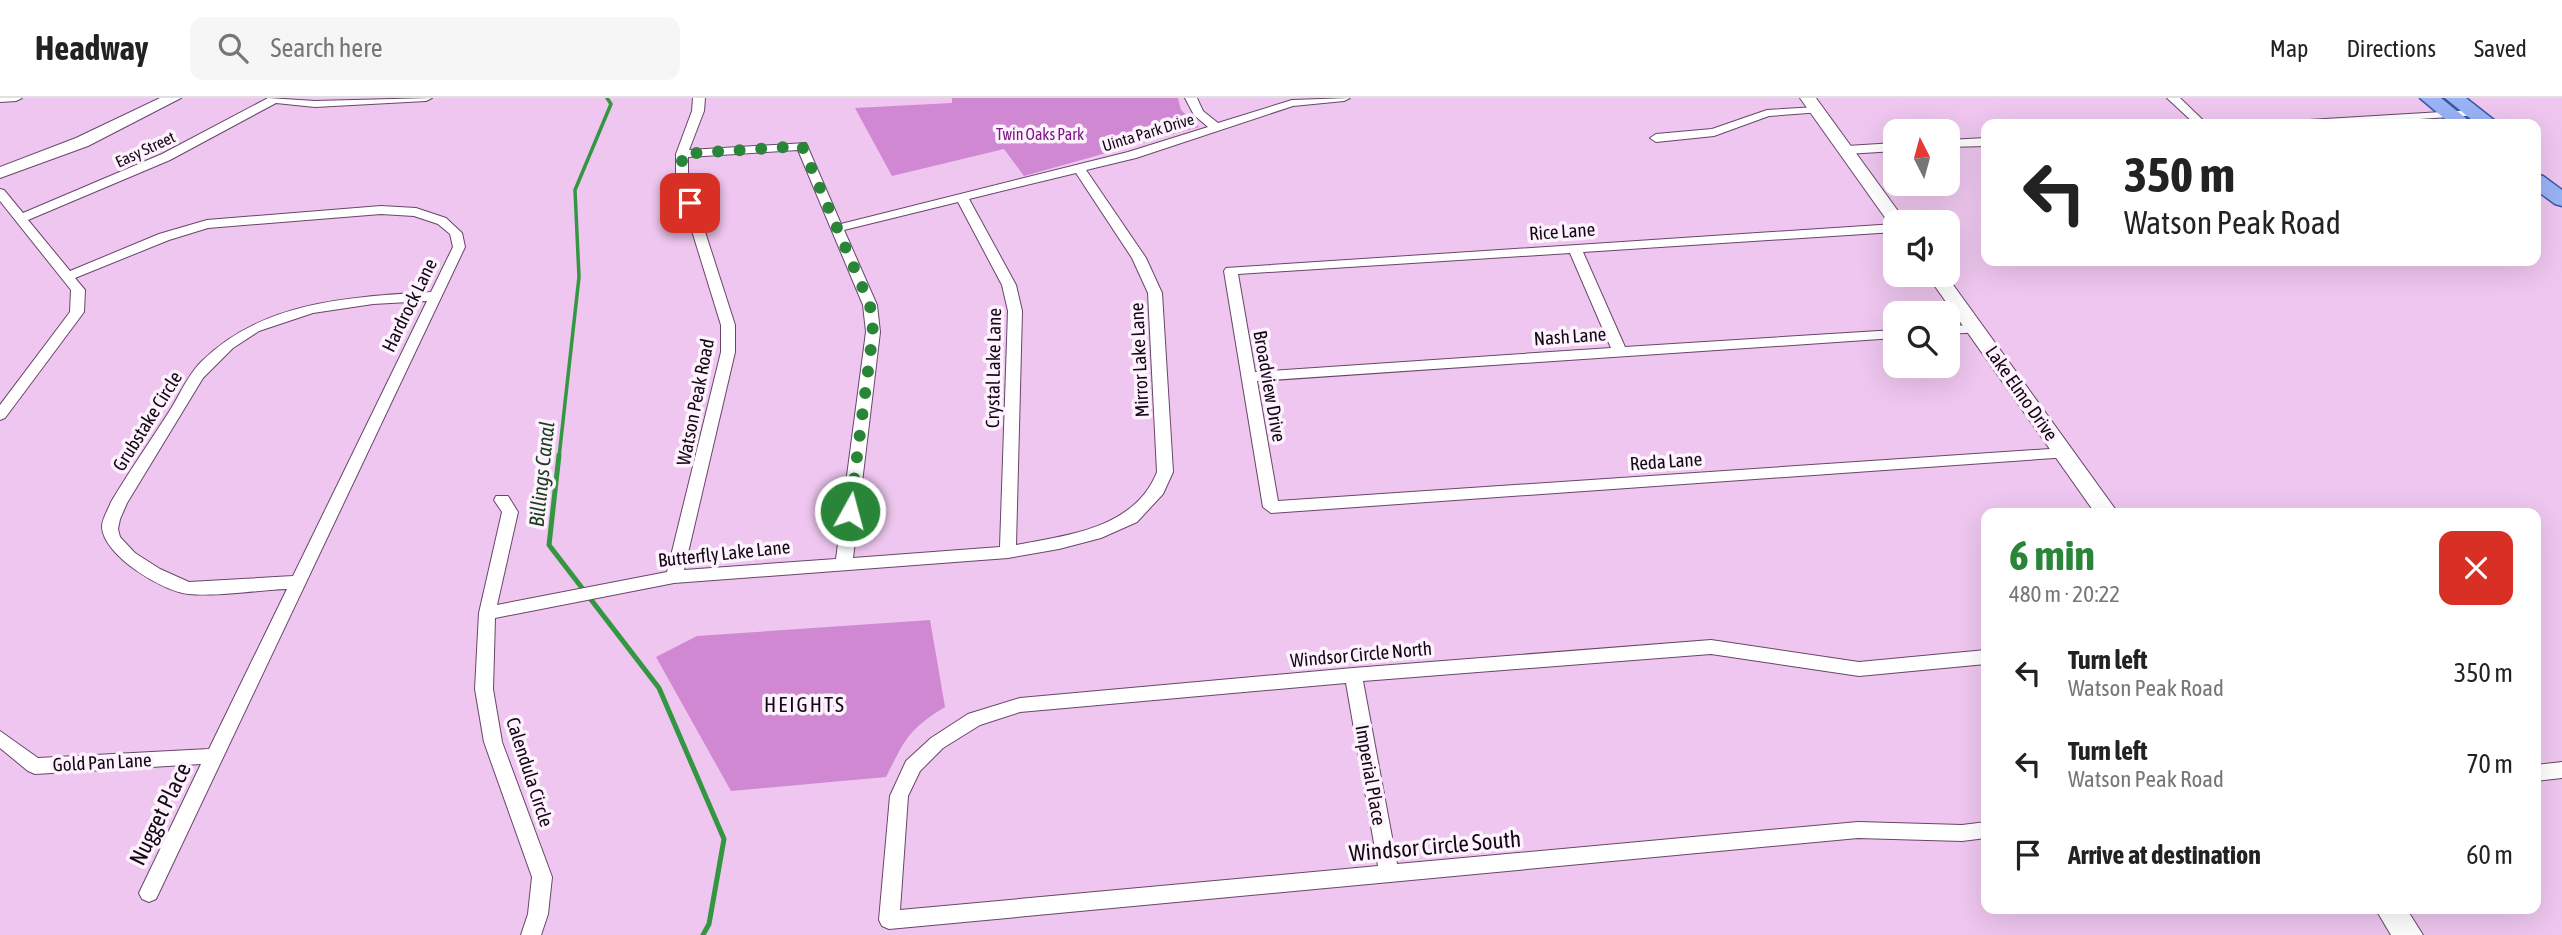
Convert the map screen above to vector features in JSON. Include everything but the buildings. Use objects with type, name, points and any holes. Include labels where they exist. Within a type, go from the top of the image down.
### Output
[{"type":"main road","points":[[0,173],[82,142],[173,98]]},
{"type":"main road","points":[[2429,98],[2466,115]]},
{"type":"main road","points":[[1812,104],[1888,210]]},
{"type":"main road","points":[[2541,164],[2562,180]]},
{"type":"main road","points":[[2541,184],[2562,200]]},
{"type":"main road","name":"Lake Elmo Drive","points":[[1945,287],[2103,508]]},
{"type":"main road","points":[[2393,914],[2408,935]]},
{"type":"street","points":[[0,99],[16,98]]},
{"type":"street","points":[[275,98],[316,104],[426,98]]},
{"type":"street","name":"Easy Street","points":[[22,218],[166,157],[275,98]]},
{"type":"street","name":"Watson Peak Road","points":[[674,577],[728,352],[728,325],[682,178],[682,154],[698,111],[699,98]]},
{"type":"street","points":[[1191,98],[1198,113],[1215,127]]},
{"type":"street","name":"Uinta Park Drive","points":[[839,228],[1132,155],[1292,103],[1344,98]]},
{"type":"street","points":[[2172,98],[2195,119]]},
{"type":"street","points":[[1656,138],[1714,132],[1767,113],[1812,104]]},
{"type":"street","points":[[2389,119],[2466,115]]},
{"type":"street","points":[[1960,143],[1981,142]]},
{"type":"street","points":[[682,154],[802,146],[870,305],[873,332],[844,562]]},
{"type":"street","points":[[1846,150],[1883,148]]},
{"type":"street","name":"Mirror Lake Lane","points":[[1079,168],[1139,258],[1155,293],[1165,472],[1158,490],[1131,518]]},
{"type":"street","points":[[0,193],[78,290],[77,312],[0,415]]},
{"type":"street","name":"Crystal Lake Lane","points":[[962,197],[1009,285],[1015,311],[1008,552]]},
{"type":"street","name":"Hardrock Lane","points":[[69,276],[164,237],[206,224],[380,210],[416,212],[442,221],[456,233],[459,247],[215,756]]},
{"type":"street","name":"Rice Lane","points":[[1231,271],[1883,229]]},
{"type":"street","points":[[1575,249],[1619,352]]},
{"type":"street","name":"Broadview Drive","points":[[1231,271],[1271,508]]},
{"type":"street","name":"Grubstake Circle","points":[[299,582],[188,588],[171,582],[128,555],[114,544],[109,527],[119,502],[204,367],[259,322],[320,306],[435,296]]},
{"type":"street","points":[[1960,329],[1976,328]]},
{"type":"street","name":"Nash Lane","points":[[1248,377],[1883,335]]},
{"type":"street","name":"Reda Lane","points":[[1271,508],[2064,453]]},
{"type":"street","name":"Calendula Circle","points":[[502,500],[510,512],[486,613],[484,689],[493,742],[542,877],[538,914],[531,935]]},
{"type":"street","name":"Butterfly Lake Lane","points":[[486,613],[674,577],[844,562],[1008,552],[1095,534],[1131,518]]},
{"type":"street","name":"Windsor Circle North","points":[[889,920],[899,796],[914,766],[937,743],[974,719],[1020,705],[1711,647],[1859,669],[1981,657]]},
{"type":"street","name":"Imperial Place","points":[[1353,675],[1389,876]]},
{"type":"street","name":"Gold Pan Lane","points":[[0,738],[35,765],[215,756]]},
{"type":"street","name":"Nugget Place","points":[[149,893],[215,756]]},
{"type":"street","points":[[2541,772],[2562,770]]},
{"type":"street","name":"Windsor Circle South","points":[[889,920],[1389,876],[1858,830],[1981,830]]},
{"type":"green space","name":"Twin Oaks Park","points":[[952,98],[1178,98],[1181,110],[1199,127],[1024,176],[1004,149],[892,176],[855,108],[952,103]]},
{"type":"green space","points":[[930,620],[945,707],[923,722],[909,736],[886,777],[731,791],[656,657],[697,636]]},
{"type":"waterway","name":"Billings Canal","points":[[559,457],[579,277],[575,190],[611,104],[607,98]]},
{"type":"waterway","name":"Billings Canal","points":[[559,455],[549,545],[659,688],[724,839],[709,924],[703,935]]},
{"type":"district","name":"HEIGHTS","points":[[805,704]]},
{"type":"route","points":[[690,203],[680,166],[682,154],[802,146],[870,305],[873,332],[850,511]]}]
